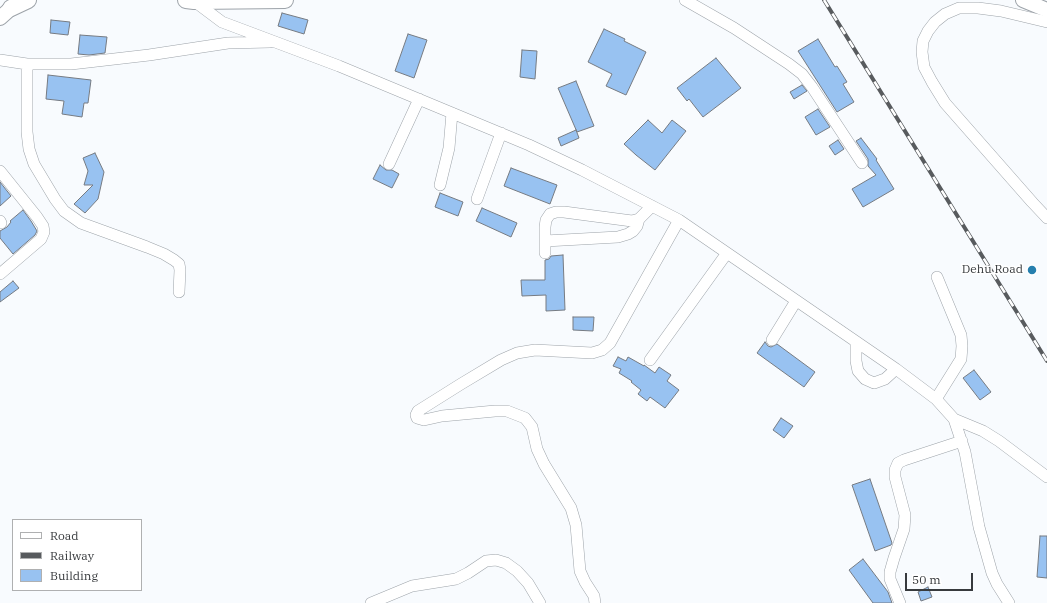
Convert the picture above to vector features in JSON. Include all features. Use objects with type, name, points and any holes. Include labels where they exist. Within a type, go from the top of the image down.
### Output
[{"type":"highway","points":[[11,7],[28,0]]},
{"type":"highway","points":[[191,0],[284,0]]},
{"type":"main road","points":[[1023,0],[1047,10]]},
{"type":"street","points":[[191,0],[222,22],[339,66],[529,145],[576,167],[679,220],[896,369],[936,399],[954,419],[962,440],[979,527],[992,573],[1009,603]]},
{"type":"street","points":[[685,0],[734,28],[802,74],[862,163]]},
{"type":"street","points":[[1047,22],[1001,11],[978,8],[959,8],[945,14],[935,22],[923,41],[922,52],[924,67],[945,103],[1047,218]]},
{"type":"street","points":[[0,60],[27,64],[71,64],[148,55],[228,43],[276,42]]},
{"type":"street","points":[[27,64],[27,132],[29,149],[34,164],[55,199],[64,211],[74,219],[147,247],[174,260],[179,264],[180,270],[179,292]]},
{"type":"street","points":[[389,164],[419,99]]},
{"type":"street","points":[[440,185],[446,162],[452,113]]},
{"type":"street","points":[[477,199],[501,133]]},
{"type":"street","points":[[0,171],[37,216],[43,226],[44,232],[41,238],[0,274]]},
{"type":"street","points":[[545,253],[546,220],[550,214],[564,212],[632,221],[639,219],[652,206]]},
{"type":"street","points":[[545,241],[618,237],[633,231],[637,226],[639,219]]},
{"type":"street","points":[[595,603],[594,596],[585,582],[580,570],[576,525],[571,508],[544,464],[537,449],[532,427],[525,418],[507,411],[453,415],[424,420],[420,420],[416,415],[418,411],[461,384],[516,353],[535,350],[592,354],[602,350],[610,343],[679,220]]},
{"type":"street","points":[[650,360],[727,253]]},
{"type":"street","points":[[936,277],[960,334],[962,346],[961,359],[954,373],[936,399]]},
{"type":"street","points":[[772,340],[796,301]]},
{"type":"street","points":[[856,342],[856,361],[858,371],[865,379],[874,383],[885,379],[896,369]]},
{"type":"street","points":[[954,419],[989,434],[1047,476]]},
{"type":"street","points":[[900,603],[890,580],[892,565],[904,529],[905,515],[895,477],[898,463],[962,440]]},
{"type":"street","points":[[371,603],[412,586],[456,578],[468,573],[486,561],[496,560],[506,563],[517,571],[528,583],[540,603]]},
{"type":"building","points":[[282,13],[308,20],[304,34],[278,26]]},
{"type":"building","points":[[51,20],[70,22],[68,35],[50,33]]},
{"type":"building","points":[[604,29],[625,39],[624,41],[646,52],[626,95],[606,86],[612,74],[588,62]]},
{"type":"building","points":[[408,34],[427,40],[414,78],[395,71]]},
{"type":"building","points":[[80,35],[107,37],[105,53],[89,55],[78,54]]},
{"type":"building","points":[[818,39],[835,67],[837,66],[847,82],[843,84],[854,102],[837,112],[798,51]]},
{"type":"building","points":[[522,50],[537,51],[535,79],[520,77]]},
{"type":"building","points":[[716,58],[741,88],[703,117],[689,99],[687,101],[677,88]]},
{"type":"building","points":[[48,75],[91,80],[88,103],[84,103],[82,117],[62,114],[64,101],[46,99]]},
{"type":"building","points":[[576,81],[594,126],[577,132],[558,88]]},
{"type":"building","points":[[802,85],[807,91],[794,99],[790,92]]},
{"type":"building","points":[[818,109],[830,127],[816,135],[805,117]]},
{"type":"building","points":[[648,120],[662,133],[672,120],[686,131],[655,170],[624,144]]},
{"type":"building","points":[[576,130],[579,138],[561,146],[558,138]]},
{"type":"building","points":[[861,138],[877,159],[876,160],[894,189],[863,207],[852,189],[876,175],[868,166],[868,159],[856,141]]},
{"type":"building","points":[[838,140],[844,149],[835,155],[829,146]]},
{"type":"building","points":[[95,153],[104,172],[98,199],[85,213],[74,204],[93,185],[84,185],[88,171],[83,158]]},
{"type":"building","points":[[380,165],[386,170],[392,170],[399,174],[392,188],[373,179]]},
{"type":"building","points":[[511,168],[557,185],[550,204],[504,186]]},
{"type":"building","points":[[0,182],[11,196],[0,206]]},
{"type":"building","points":[[440,193],[463,202],[458,216],[435,207]]},
{"type":"building","points":[[482,208],[517,223],[511,237],[476,221]]},
{"type":"building","points":[[23,210],[37,231],[35,235],[13,254],[0,238],[0,231],[7,227],[11,222],[10,221]]},
{"type":"building","points":[[563,255],[565,310],[546,311],[546,295],[522,296],[521,280],[545,280],[545,260],[549,259],[551,256]]},
{"type":"building","points":[[13,281],[19,288],[0,302],[0,292]]},
{"type":"building","points":[[573,317],[594,317],[593,331],[573,330]]},
{"type":"building","points":[[765,342],[771,347],[777,344],[815,372],[804,387],[757,353]]},
{"type":"building","points":[[618,357],[626,361],[628,357],[644,365],[655,373],[659,367],[671,375],[667,381],[679,390],[665,408],[650,397],[647,401],[638,394],[641,390],[631,382],[632,381],[619,373],[621,369],[613,366]]},
{"type":"building","points":[[974,370],[991,392],[980,400],[963,378]]},
{"type":"building","points":[[781,418],[793,426],[784,438],[773,430]]},
{"type":"building","points":[[870,479],[892,543],[891,545],[875,551],[852,485]]},
{"type":"building","points":[[1040,536],[1047,536],[1047,578],[1037,577]]},
{"type":"building","points":[[863,559],[888,592],[892,603],[873,603],[849,570]]},
{"type":"building","points":[[928,587],[932,597],[921,601],[918,592]]},
{"type":"railway","points":[[824,0],[1047,361]]},
{"type":"place","name":"Dehu Road","points":[[1032,270]]}]
